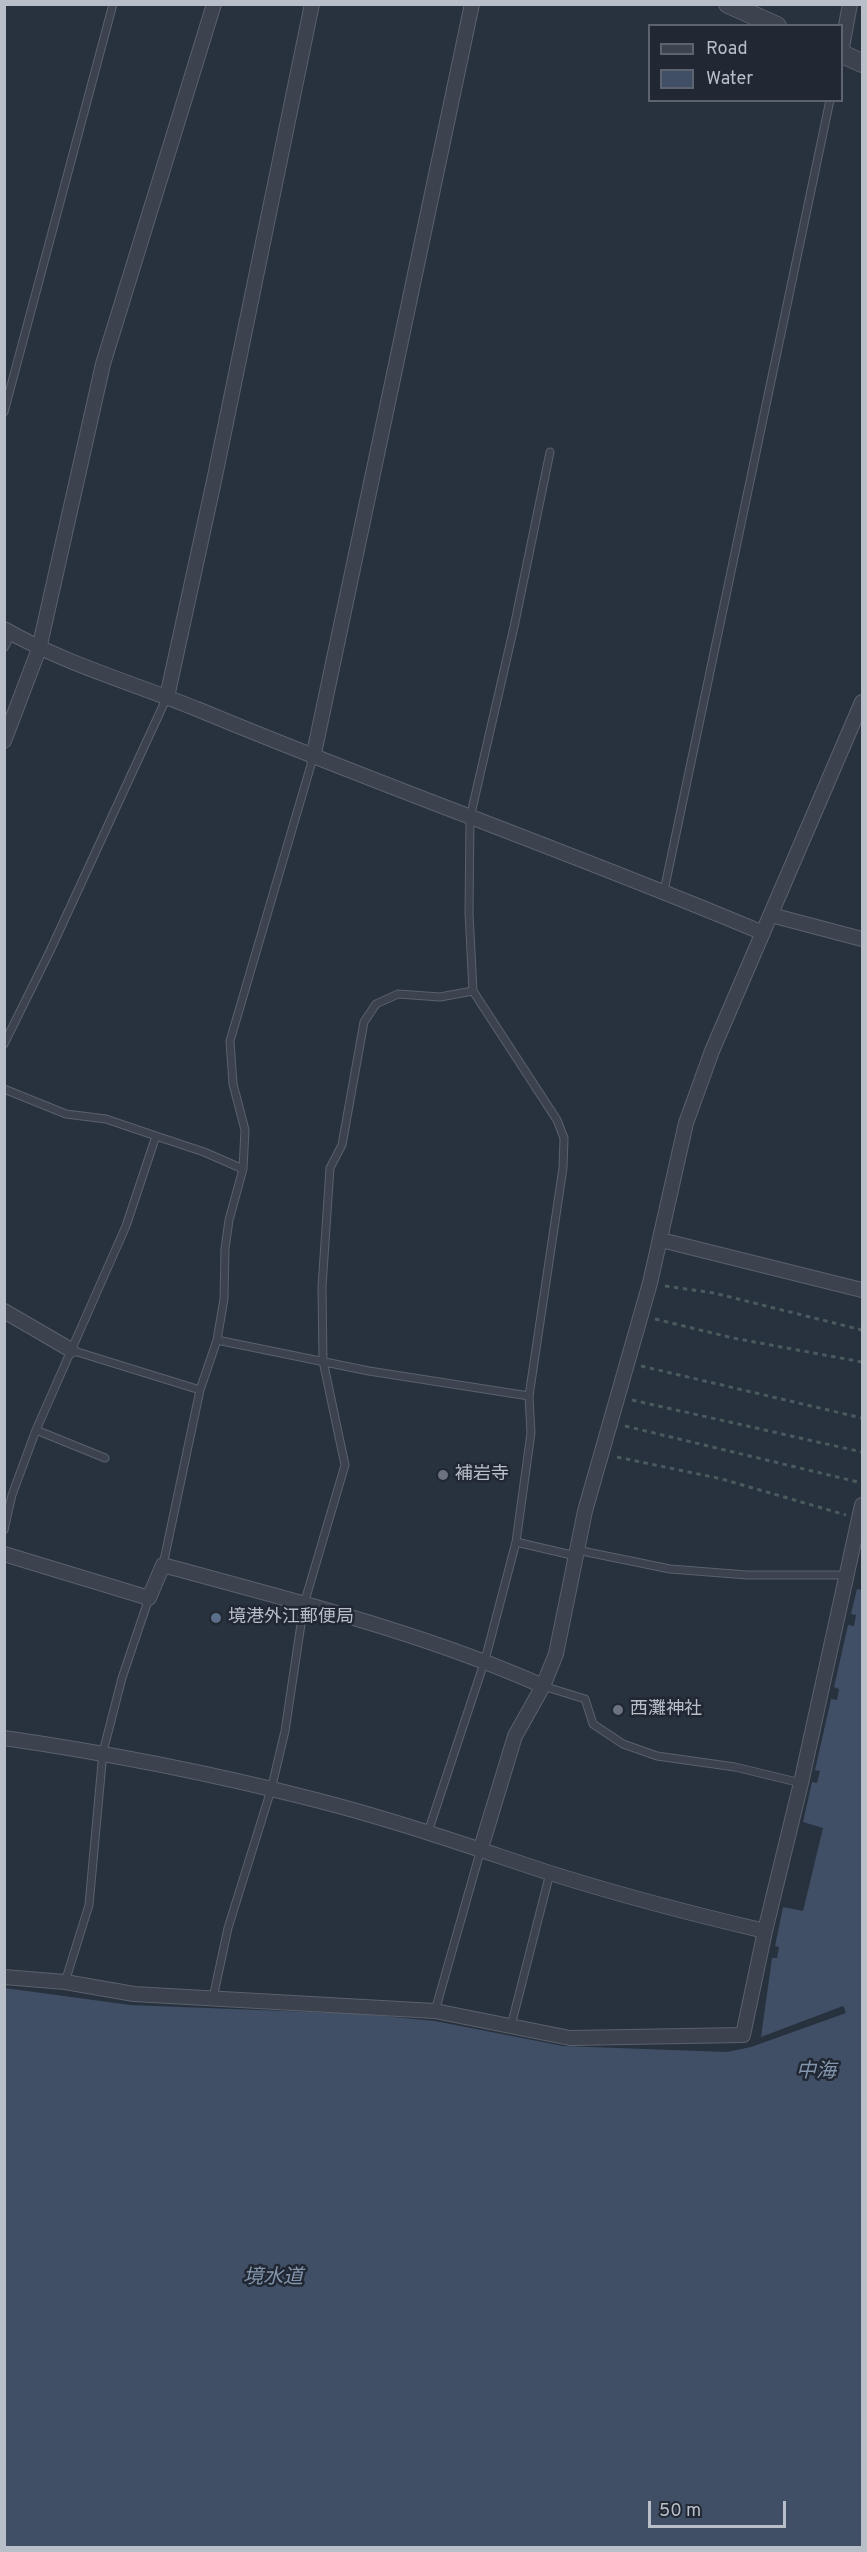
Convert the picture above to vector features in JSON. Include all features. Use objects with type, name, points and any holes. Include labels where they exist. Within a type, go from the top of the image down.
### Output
[{"type":"street","points":[[4,741],[39,649],[103,364],[214,4]]},
{"type":"street","points":[[167,697],[312,4]]},
{"type":"street","points":[[313,758],[472,4]]},
{"type":"street","points":[[728,4],[773,24]]},
{"type":"street","points":[[843,42],[850,4]]},
{"type":"street","points":[[843,54],[862,63]]},
{"type":"street","points":[[8,631],[39,649],[167,697],[313,758],[664,891],[763,933]]},
{"type":"street","points":[[481,1848],[515,1736],[543,1686],[556,1654],[585,1511],[650,1283],[686,1123],[712,1051],[862,702]]},
{"type":"street","points":[[771,915],[862,939]]},
{"type":"street","points":[[660,1240],[862,1290]]},
{"type":"street","points":[[4,1311],[71,1350]]},
{"type":"street","points":[[4,1977],[65,1982],[134,1994],[435,2011],[570,2038],[743,2035],[862,1505]]},
{"type":"street","points":[[4,1554],[149,1598],[163,1564],[304,1604],[485,1660],[543,1686]]},
{"type":"street","points":[[4,1738],[103,1752],[312,1799],[481,1848],[550,1873],[684,1912],[765,1931]]},
{"type":"lane","points":[[4,412],[114,4]]},
{"type":"lane","points":[[664,891],[830,102]]},
{"type":"lane","points":[[428,1833],[485,1660],[516,1542],[531,1433],[529,1396],[563,1168],[564,1138],[557,1120],[473,991],[469,913],[470,818],[514,627],[550,452]]},
{"type":"lane","points":[[4,648],[8,631]]},
{"type":"lane","points":[[4,1044],[50,951],[167,697]]},
{"type":"lane","points":[[163,1564],[200,1390],[217,1340],[224,1299],[226,1239],[243,1168],[245,1130],[233,1084],[230,1041],[313,758]]},
{"type":"lane","points":[[213,1998],[228,1928],[271,1790],[285,1731],[304,1604],[345,1465],[323,1361],[322,1287],[330,1168],[342,1145],[364,1022],[376,1004],[398,994],[440,998],[473,991]]},
{"type":"lane","points":[[4,1089],[36,1104],[66,1114],[106,1119],[204,1152],[243,1168]]},
{"type":"lane","points":[[4,1530],[12,1495],[36,1430],[126,1226],[156,1136]]},
{"type":"lane","points":[[217,1340],[323,1361],[529,1396]]},
{"type":"lane","points":[[71,1350],[200,1390]]},
{"type":"lane","points":[[36,1430],[105,1458]]},
{"type":"lane","points":[[516,1542],[670,1569],[747,1575],[847,1575]]},
{"type":"lane","points":[[65,1982],[89,1905],[103,1752],[122,1678],[149,1598]]},
{"type":"lane","points":[[543,1686],[585,1699],[593,1724],[623,1744],[657,1756],[735,1767],[801,1783]]},
{"type":"lane","points":[[435,2011],[481,1848]]},
{"type":"lane","points":[[511,2026],[550,1873]]},
{"type":"path","points":[[650,1283],[714,1293],[862,1330]]},
{"type":"path","points":[[641,1315],[733,1338],[862,1362]]},
{"type":"path","points":[[627,1363],[862,1418]]},
{"type":"path","points":[[618,1397],[862,1452]]},
{"type":"path","points":[[611,1423],[862,1483]]},
{"type":"path","points":[[602,1454],[722,1479],[859,1519]]},
{"type":"water","name":"境水道","points":[[857,1589],[862,1590],[862,2547],[5,2547],[5,1988],[130,2005],[362,2014],[435,2021],[563,2046],[727,2052],[751,2047],[846,2013],[843,2006],[761,2037],[772,1958],[777,1958],[779,1947],[775,1946],[783,1907],[803,1911],[823,1828],[803,1822],[812,1782],[817,1783],[820,1771],[815,1770],[831,1699],[837,1700],[839,1689],[834,1687],[848,1625],[854,1626],[856,1615],[851,1614]]},
{"type":"pier","points":[[844,2007],[845,2012],[751,2046],[761,2040],[759,2039]]},
{"type":"place","name":"補岩寺","points":[[443,1475]]},
{"type":"place","name":"境港外江郵便局","points":[[216,1618]]},
{"type":"place","name":"西灘神社","points":[[618,1710]]},
{"type":"water label","name":"中海","points":[[816,2073]]}]
